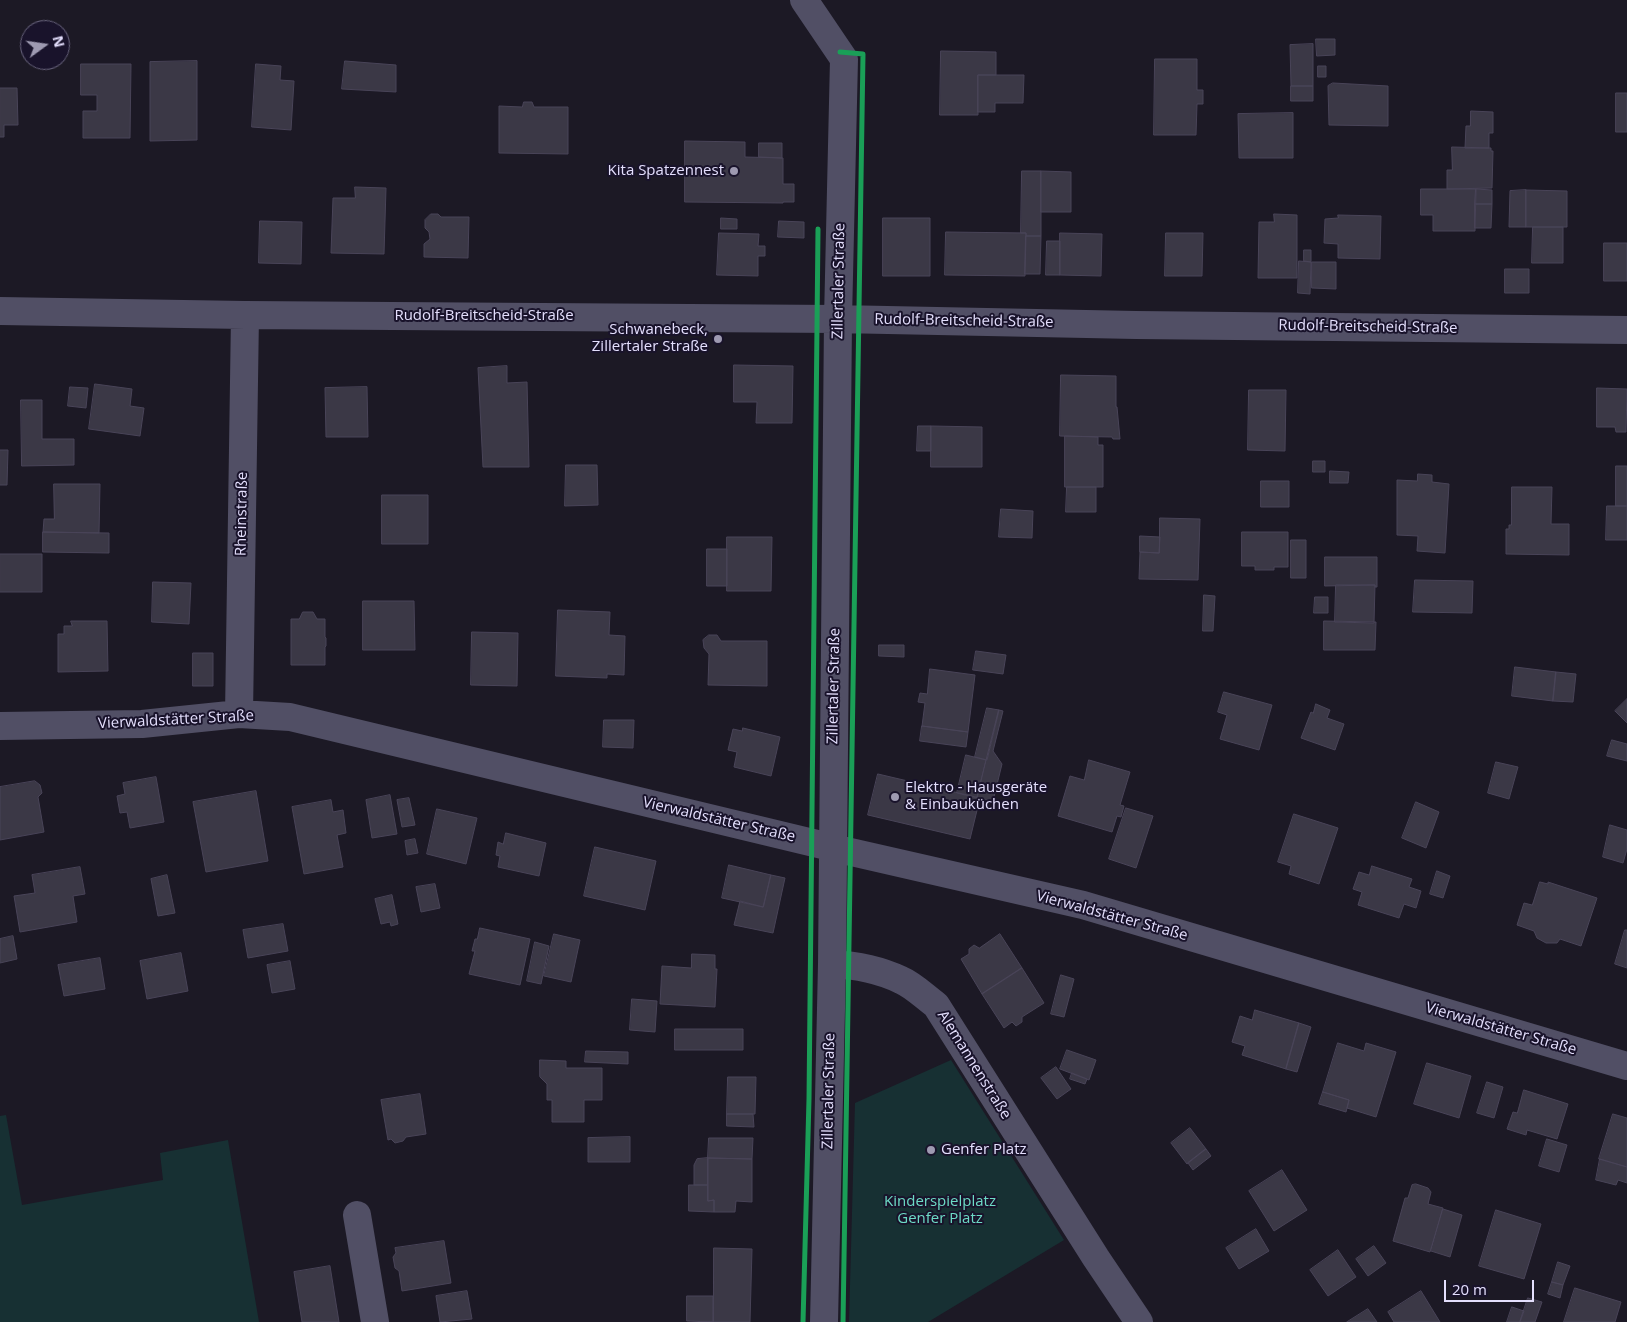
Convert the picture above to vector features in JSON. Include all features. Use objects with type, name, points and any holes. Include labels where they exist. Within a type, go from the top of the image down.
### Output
[{"type":"street","name":"Zillertaler Straße","points":[[804,0],[844,59],[838,319],[832,964],[824,1322]]},
{"type":"street","name":"Rudolf-Breitscheid-Straße","points":[[0,311],[245,315],[838,319],[1136,325],[1627,330]]},
{"type":"street","name":"Rheinstraße","points":[[239,714],[245,315]]},
{"type":"street","name":"Vierwaldstätter Straße","points":[[0,726],[142,724],[239,714],[290,717],[1083,905],[1627,1066]]},
{"type":"street","name":"Alemannenstraße","points":[[832,964],[850,965],[902,980],[936,1005],[1139,1322]]},
{"type":"street","points":[[357,1215],[375,1322]]},
{"type":"green space","name":"Kinderspielplatz Genfer Platz","points":[[951,1060],[1064,1240],[928,1322],[849,1322],[855,1103]]},
{"type":"green space","points":[[6,1115],[22,1205],[163,1180],[160,1153],[228,1140],[259,1322],[0,1322],[0,1116]]},
{"type":"building","points":[[1316,39],[1335,39],[1335,55],[1317,56]]},
{"type":"building","points":[[1313,44],[1313,86],[1291,86],[1290,45]]},
{"type":"building","points":[[941,51],[996,52],[996,75],[978,75],[978,115],[940,115]]},
{"type":"building","points":[[1155,59],[1197,59],[1197,90],[1203,90],[1203,104],[1197,104],[1196,135],[1154,135]]},
{"type":"building","points":[[197,61],[197,140],[150,141],[150,62]]},
{"type":"building","points":[[345,61],[396,65],[396,92],[342,89]]},
{"type":"building","points":[[81,64],[131,64],[130,138],[83,138],[83,111],[97,111],[97,95],[81,95]]},
{"type":"building","points":[[256,64],[281,66],[280,80],[294,81],[291,130],[252,127]]},
{"type":"building","points":[[1318,66],[1326,66],[1326,77],[1318,77]]},
{"type":"building","points":[[978,75],[1024,75],[1023,103],[995,103],[995,112],[978,112]]},
{"type":"building","points":[[1333,83],[1388,86],[1388,126],[1329,125],[1328,86]]},
{"type":"building","points":[[1291,86],[1313,86],[1313,101],[1291,101]]},
{"type":"building","points":[[0,88],[17,88],[18,125],[4,125],[4,137],[0,137]]},
{"type":"building","points":[[1616,93],[1627,93],[1627,132],[1616,132]]},
{"type":"building","points":[[524,102],[532,102],[534,107],[568,107],[568,154],[499,153],[499,106],[522,107]]},
{"type":"building","points":[[1471,111],[1493,112],[1493,133],[1489,133],[1489,148],[1465,148],[1466,126],[1470,126]]},
{"type":"building","points":[[1293,113],[1293,158],[1239,158],[1238,114]]},
{"type":"building","name":"Kita Spatzennest","points":[[685,141],[745,142],[745,157],[783,158],[783,184],[794,184],[794,202],[685,202]]},
{"type":"building","points":[[759,143],[782,143],[782,158],[759,157]]},
{"type":"building","points":[[1452,147],[1491,148],[1491,151],[1493,151],[1492,188],[1447,189],[1447,170],[1452,170]]},
{"type":"building","points":[[1022,171],[1041,171],[1041,236],[1026,236],[1026,233],[1021,233]]},
{"type":"building","points":[[1041,171],[1071,172],[1071,212],[1041,212]]},
{"type":"building","points":[[355,187],[386,188],[384,254],[331,253],[333,198],[355,198]]},
{"type":"building","points":[[1421,189],[1476,189],[1475,231],[1433,231],[1433,215],[1421,215]]},
{"type":"building","points":[[1476,189],[1492,190],[1492,204],[1475,204]]},
{"type":"building","points":[[1526,190],[1526,227],[1509,227],[1510,191]]},
{"type":"building","points":[[1526,190],[1567,191],[1567,227],[1526,227]]},
{"type":"building","points":[[1475,204],[1492,204],[1491,228],[1475,228]]},
{"type":"building","points":[[431,214],[438,214],[441,217],[469,217],[468,258],[424,257],[424,244],[430,239],[429,232],[425,228],[425,220]]},
{"type":"building","points":[[1274,214],[1297,215],[1297,278],[1258,278],[1259,222],[1274,222]]},
{"type":"building","points":[[1338,215],[1381,216],[1380,259],[1338,258],[1338,244],[1324,243],[1325,219],[1338,218]]},
{"type":"building","points":[[721,218],[737,219],[737,229],[721,229]]},
{"type":"building","points":[[883,218],[930,218],[930,276],[883,276]]},
{"type":"building","points":[[260,221],[302,222],[301,264],[259,263]]},
{"type":"building","points":[[779,221],[804,222],[804,238],[778,237]]},
{"type":"building","points":[[1533,227],[1563,227],[1563,263],[1532,263]]},
{"type":"building","points":[[946,232],[1026,233],[1025,276],[945,275]]},
{"type":"building","points":[[719,233],[759,234],[758,246],[765,246],[765,256],[758,256],[758,276],[717,275]]},
{"type":"building","points":[[1060,233],[1102,234],[1101,276],[1060,275]]},
{"type":"building","points":[[1166,233],[1203,233],[1202,276],[1165,276]]},
{"type":"building","points":[[1026,236],[1041,236],[1040,274],[1025,274]]},
{"type":"building","points":[[1047,241],[1060,241],[1060,275],[1046,275]]},
{"type":"building","points":[[1604,243],[1627,243],[1627,281],[1604,281]]},
{"type":"building","points":[[1304,250],[1311,250],[1311,262],[1304,261]]},
{"type":"building","points":[[1299,261],[1311,262],[1310,294],[1298,293]]},
{"type":"building","points":[[1312,262],[1336,262],[1336,289],[1312,288]]},
{"type":"building","points":[[1505,269],[1529,269],[1529,293],[1505,293]]},
{"type":"building","points":[[734,365],[793,366],[792,423],[756,423],[757,402],[734,402]]},
{"type":"building","points":[[507,366],[507,383],[527,382],[529,467],[483,467],[478,368]]},
{"type":"building","points":[[1061,375],[1116,376],[1116,407],[1120,439],[1113,439],[1112,437],[1060,436]]},
{"type":"building","points":[[95,384],[132,389],[130,406],[144,408],[140,436],[89,429]]},
{"type":"building","points":[[70,387],[88,388],[86,408],[68,406]]},
{"type":"building","points":[[367,387],[368,437],[326,437],[325,388]]},
{"type":"building","points":[[1597,388],[1627,389],[1626,432],[1616,432],[1615,427],[1597,427]]},
{"type":"building","points":[[1249,390],[1286,390],[1285,451],[1248,450]]},
{"type":"building","points":[[21,400],[42,400],[42,439],[74,439],[74,465],[22,466]]},
{"type":"building","points":[[918,426],[931,426],[931,451],[917,451]]},
{"type":"building","points":[[931,426],[982,427],[982,467],[931,467]]},
{"type":"building","points":[[1065,436],[1098,437],[1098,445],[1103,445],[1103,487],[1065,487]]},
{"type":"building","points":[[0,450],[8,450],[7,485],[0,485]]},
{"type":"building","points":[[1313,461],[1325,461],[1325,472],[1313,472]]},
{"type":"building","points":[[566,465],[597,465],[598,505],[565,506]]},
{"type":"building","points":[[1616,466],[1627,466],[1627,506],[1616,506]]},
{"type":"building","points":[[1330,471],[1349,472],[1348,483],[1330,483]]},
{"type":"building","points":[[1418,474],[1432,475],[1432,482],[1449,484],[1445,553],[1417,551],[1418,536],[1397,535],[1397,480],[1417,481]]},
{"type":"building","points":[[1261,481],[1289,481],[1289,507],[1261,507]]},
{"type":"building","points":[[54,484],[100,484],[99,533],[43,532],[44,519],[54,519]]},
{"type":"building","points":[[1067,487],[1096,487],[1096,512],[1066,512]]},
{"type":"building","points":[[1512,487],[1552,487],[1551,524],[1569,524],[1569,555],[1506,554],[1506,529],[1509,529],[1509,525],[1511,525]]},
{"type":"building","points":[[382,495],[428,495],[428,544],[382,544]]},
{"type":"building","points":[[1607,506],[1627,506],[1627,540],[1606,540]]},
{"type":"building","points":[[1001,509],[1033,511],[1032,538],[999,537]]},
{"type":"building","points":[[1160,518],[1200,519],[1198,580],[1139,579],[1140,552],[1159,553]]},
{"type":"building","points":[[43,532],[109,533],[109,553],[43,552]]},
{"type":"building","points":[[1242,532],[1288,532],[1288,567],[1274,567],[1274,570],[1255,570],[1255,566],[1242,566]]},
{"type":"building","points":[[1140,536],[1160,537],[1159,553],[1140,552]]},
{"type":"building","points":[[727,537],[772,537],[771,591],[727,591]]},
{"type":"building","points":[[1291,540],[1306,540],[1306,578],[1291,578]]},
{"type":"building","points":[[707,549],[727,549],[727,586],[707,586]]},
{"type":"building","points":[[0,554],[42,554],[42,592],[0,592]]},
{"type":"building","points":[[1325,557],[1377,557],[1377,587],[1375,585],[1325,586]]},
{"type":"building","points":[[1415,580],[1473,581],[1472,613],[1413,612]]},
{"type":"building","points":[[153,582],[191,583],[189,624],[152,622]]},
{"type":"building","points":[[1336,585],[1375,585],[1374,623],[1335,622]]},
{"type":"building","points":[[1204,595],[1215,596],[1213,631],[1203,631]]},
{"type":"building","points":[[1315,597],[1328,597],[1328,613],[1314,613]]},
{"type":"building","points":[[363,601],[414,601],[415,650],[363,650]]},
{"type":"building","points":[[558,610],[610,612],[609,635],[625,636],[624,675],[607,674],[607,678],[556,676]]},
{"type":"building","points":[[303,612],[313,612],[317,619],[325,619],[325,665],[291,665],[291,619],[299,619]]},
{"type":"building","points":[[71,621],[107,621],[108,671],[58,672],[58,634],[64,634],[64,626],[72,626]]},
{"type":"building","points":[[1324,621],[1376,622],[1375,650],[1324,650]]},
{"type":"building","points":[[472,632],[518,633],[517,686],[471,685]]},
{"type":"building","points":[[709,635],[717,635],[721,641],[767,641],[767,686],[708,685],[709,654],[704,648],[703,640]]},
{"type":"building","points":[[879,645],[904,645],[904,657],[879,656]]},
{"type":"building","points":[[976,651],[1006,655],[1003,674],[973,670]]},
{"type":"building","points":[[193,653],[213,653],[213,686],[193,686]]},
{"type":"building","points":[[1515,667],[1556,672],[1553,701],[1512,696]]},
{"type":"building","points":[[930,669],[975,675],[968,732],[922,726],[925,703],[918,702],[920,693],[927,694]]},
{"type":"building","points":[[1556,672],[1576,674],[1573,702],[1553,701]]},
{"type":"building","points":[[1224,692],[1272,705],[1259,750],[1220,739],[1227,715],[1218,712]]},
{"type":"building","points":[[1627,699],[1627,723],[1615,711]]},
{"type":"building","points":[[1316,704],[1330,710],[1327,718],[1344,724],[1335,750],[1301,738]]},
{"type":"building","points":[[987,708],[999,710],[987,760],[975,757]]},
{"type":"building","points":[[999,710],[1003,711],[993,751],[1002,764],[993,801],[977,798]]},
{"type":"building","points":[[604,720],[634,720],[633,748],[603,747]]},
{"type":"building","points":[[922,726],[968,732],[966,747],[920,741]]},
{"type":"building","points":[[743,728],[780,737],[771,776],[734,767],[737,752],[728,750],[733,729],[742,731]]},
{"type":"building","points":[[1612,740],[1627,744],[1627,761],[1607,756]]},
{"type":"building","points":[[966,755],[986,760],[977,798],[957,793]]},
{"type":"building","points":[[1089,760],[1130,772],[1120,805],[1124,806],[1121,817],[1117,816],[1112,832],[1058,816],[1070,776],[1084,780]]},
{"type":"building","points":[[1496,762],[1518,767],[1509,799],[1488,793]]},
{"type":"building","points":[[878,774],[980,798],[970,839],[868,815]]},
{"type":"building","points":[[156,777],[164,822],[130,828],[127,812],[120,813],[117,796],[125,794],[123,783]]},
{"type":"building","points":[[35,781],[40,785],[42,793],[38,797],[44,832],[0,840],[0,787]]},
{"type":"building","points":[[256,791],[268,861],[206,872],[193,802]]},
{"type":"building","points":[[390,795],[397,834],[372,838],[366,800]]},
{"type":"building","points":[[409,798],[415,825],[402,827],[397,800]]},
{"type":"building","points":[[331,800],[333,812],[343,810],[346,833],[337,835],[343,867],[304,874],[292,807]]},
{"type":"building","points":[[1416,802],[1439,812],[1426,848],[1402,838]]},
{"type":"building","points":[[1126,808],[1153,816],[1136,868],[1109,859]]},
{"type":"building","points":[[437,809],[477,818],[466,864],[427,854]]},
{"type":"building","points":[[1294,814],[1338,828],[1319,884],[1289,874],[1291,866],[1278,862]]},
{"type":"building","points":[[1610,825],[1627,830],[1627,849],[1623,863],[1603,857]]},
{"type":"building","points":[[506,833],[546,843],[539,876],[498,867],[500,856],[496,855],[498,842],[503,844]]},
{"type":"building","points":[[415,839],[418,853],[407,855],[405,841]]},
{"type":"building","points":[[595,847],[656,861],[645,910],[584,896]]},
{"type":"building","points":[[729,865],[771,875],[763,907],[722,898]]},
{"type":"building","points":[[1372,866],[1412,879],[1409,887],[1421,891],[1416,908],[1404,904],[1399,918],[1358,905],[1362,892],[1353,889],[1359,872],[1369,875]]},
{"type":"building","points":[[80,867],[85,894],[73,896],[77,922],[20,932],[14,896],[35,893],[32,875]]},
{"type":"building","points":[[1437,871],[1450,876],[1443,898],[1430,894]]},
{"type":"building","points":[[167,875],[175,913],[158,916],[151,879]]},
{"type":"building","points":[[771,875],[785,878],[773,933],[734,925],[740,901],[763,907]]},
{"type":"building","points":[[1540,882],[1548,884],[1548,882],[1597,898],[1581,946],[1560,939],[1557,943],[1546,943],[1537,938],[1534,931],[1517,925],[1524,903],[1532,905]]},
{"type":"building","points":[[435,884],[440,908],[421,912],[416,887]]},
{"type":"building","points":[[392,895],[398,924],[391,926],[390,922],[381,924],[375,899]]},
{"type":"building","points":[[283,924],[288,951],[248,958],[243,930]]},
{"type":"building","points":[[480,928],[530,939],[520,985],[469,974],[475,951],[472,951]]},
{"type":"building","points":[[1625,930],[1627,930],[1627,968],[1615,964]]},
{"type":"building","points":[[554,934],[580,940],[571,982],[544,976]]},
{"type":"building","points":[[1000,934],[1022,968],[982,994],[961,959],[969,954],[969,949],[974,945],[979,948]]},
{"type":"building","points":[[13,936],[17,959],[0,963],[0,939]]},
{"type":"building","points":[[535,942],[549,946],[541,984],[527,981]]},
{"type":"building","points":[[181,953],[188,991],[147,999],[140,961]]},
{"type":"building","points":[[692,954],[715,955],[715,969],[717,969],[715,1007],[660,1004],[662,966],[691,968]]},
{"type":"building","points":[[100,958],[105,989],[64,996],[58,965]]},
{"type":"building","points":[[290,961],[295,989],[272,993],[267,965]]},
{"type":"building","points":[[1022,968],[1044,1003],[1022,1017],[1022,1022],[1016,1026],[1012,1022],[1004,1028],[982,994]]},
{"type":"building","points":[[1061,975],[1074,979],[1064,1017],[1051,1014]]},
{"type":"building","points":[[632,999],[657,1001],[655,1032],[630,1030]]},
{"type":"building","points":[[1255,1010],[1299,1023],[1286,1069],[1242,1055],[1245,1046],[1232,1042],[1240,1016],[1252,1020]]},
{"type":"building","points":[[1299,1023],[1311,1027],[1297,1072],[1286,1069]]},
{"type":"building","points":[[675,1029],[743,1029],[743,1050],[675,1050]]},
{"type":"building","points":[[1338,1043],[1364,1051],[1366,1043],[1396,1052],[1376,1117],[1347,1108],[1349,1100],[1323,1092]]},
{"type":"building","points":[[1067,1050],[1096,1060],[1089,1080],[1060,1069]]},
{"type":"building","points":[[586,1051],[628,1052],[628,1064],[585,1062]]},
{"type":"building","points":[[540,1060],[566,1061],[566,1068],[602,1068],[602,1100],[584,1100],[584,1122],[552,1122],[552,1100],[547,1100],[547,1084],[540,1077]]},
{"type":"building","points":[[1427,1063],[1471,1076],[1459,1118],[1414,1104]]},
{"type":"building","points":[[1056,1067],[1071,1089],[1057,1099],[1041,1078]]},
{"type":"building","points":[[1072,1073],[1087,1079],[1085,1084],[1070,1079]]},
{"type":"building","points":[[728,1077],[756,1077],[755,1114],[727,1114]]},
{"type":"building","points":[[1487,1082],[1503,1087],[1494,1118],[1477,1113]]},
{"type":"building","points":[[1524,1090],[1568,1104],[1557,1139],[1527,1130],[1526,1135],[1507,1129],[1513,1112],[1517,1113]]},
{"type":"building","points":[[1323,1092],[1349,1100],[1346,1112],[1319,1104]]},
{"type":"building","points":[[420,1094],[426,1134],[406,1137],[403,1141],[395,1143],[391,1139],[388,1140],[381,1100]]},
{"type":"building","points":[[727,1114],[753,1114],[754,1127],[727,1126]]},
{"type":"building","points":[[1613,1114],[1627,1118],[1627,1167],[1599,1159]]},
{"type":"building","points":[[1190,1128],[1206,1149],[1187,1164],[1171,1143]]},
{"type":"building","points":[[630,1137],[630,1162],[588,1162],[588,1138]]},
{"type":"building","points":[[709,1138],[753,1138],[752,1159],[708,1158]]},
{"type":"building","points":[[1547,1139],[1567,1145],[1559,1172],[1539,1166]]},
{"type":"building","points":[[1206,1149],[1211,1156],[1193,1170],[1188,1163]]},
{"type":"building","points":[[708,1158],[708,1185],[694,1185],[694,1165],[697,1159]]},
{"type":"building","points":[[708,1158],[752,1159],[752,1202],[736,1201],[735,1212],[714,1212],[714,1200],[708,1201]]},
{"type":"building","points":[[1600,1159],[1627,1167],[1627,1183],[1618,1180],[1616,1185],[1596,1180]]},
{"type":"building","points":[[1282,1170],[1307,1210],[1274,1231],[1249,1191]]},
{"type":"building","points":[[1416,1184],[1428,1188],[1431,1192],[1428,1204],[1443,1208],[1430,1252],[1393,1241],[1405,1198],[1408,1198],[1412,1185]]},
{"type":"building","points":[[689,1185],[708,1185],[708,1201],[714,1200],[714,1212],[689,1211]]},
{"type":"building","points":[[1443,1209],[1462,1215],[1450,1257],[1431,1251]]},
{"type":"building","points":[[1496,1210],[1541,1224],[1524,1279],[1479,1266]]},
{"type":"building","points":[[1256,1229],[1269,1251],[1239,1269],[1226,1248]]},
{"type":"building","points":[[444,1241],[451,1283],[402,1291],[399,1271],[395,1268],[393,1257],[396,1253],[395,1248]]},
{"type":"building","points":[[1374,1246],[1386,1263],[1368,1276],[1356,1259]]},
{"type":"building","points":[[714,1248],[752,1249],[750,1322],[713,1322]]},
{"type":"building","points":[[1338,1250],[1356,1277],[1328,1296],[1310,1270]]},
{"type":"building","points":[[1558,1262],[1570,1266],[1563,1285],[1552,1282]]},
{"type":"building","points":[[330,1266],[339,1322],[302,1322],[294,1272]]},
{"type":"building","points":[[1552,1282],[1563,1285],[1560,1298],[1548,1294]]},
{"type":"building","points":[[1575,1288],[1621,1302],[1615,1322],[1564,1322]]},
{"type":"building","points":[[467,1291],[472,1319],[440,1322],[436,1296]]},
{"type":"building","points":[[1421,1291],[1440,1322],[1394,1322],[1388,1312]]},
{"type":"building","points":[[687,1296],[713,1296],[713,1322],[687,1321]]},
{"type":"building","points":[[1528,1298],[1542,1302],[1535,1322],[1520,1322]]},
{"type":"building","points":[[1512,1307],[1524,1311],[1520,1322],[1507,1322]]},
{"type":"building","points":[[1368,1309],[1377,1322],[1347,1322]]},
{"type":"cycle path","points":[[840,52],[863,54],[843,1322]]},
{"type":"cycle path","points":[[803,1322],[809,1099],[818,229]]},
{"type":"place","name":"Kita Spatzennest","points":[[734,171]]},
{"type":"place","name":"Schwanebeck, Zillertaler Straße","points":[[718,339]]},
{"type":"place","name":"Elektro - Hausgeräte & Einbauküchen","points":[[895,797]]},
{"type":"place","name":"Genfer Platz","points":[[931,1150]]}]
